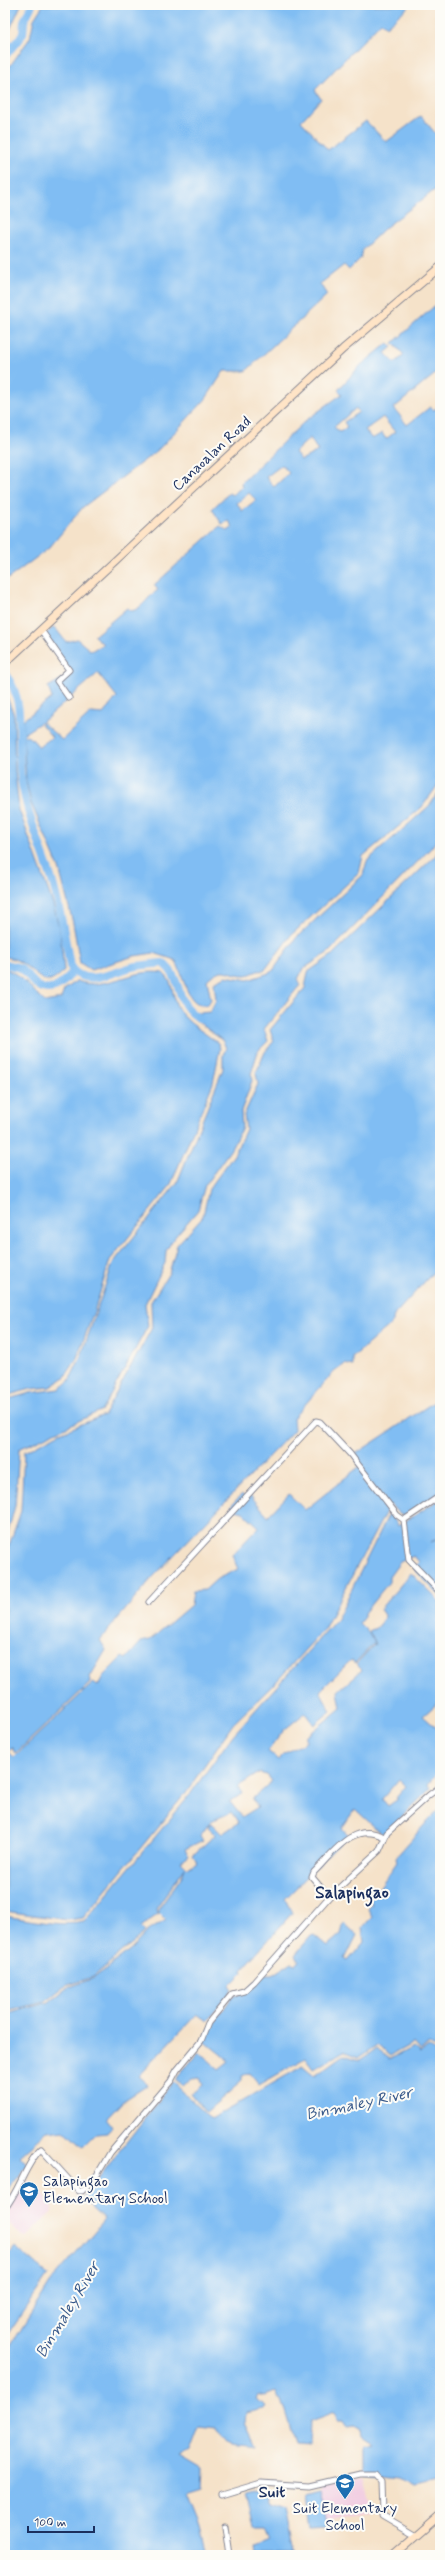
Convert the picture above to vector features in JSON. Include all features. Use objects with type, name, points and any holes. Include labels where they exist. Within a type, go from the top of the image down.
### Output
[{"type":"street","name":"Canaoalan Road","points":[[5,663],[343,349],[440,267]]},
{"type":"street","points":[[41,630],[70,670],[57,681],[69,698]]},
{"type":"street","points":[[148,1602],[316,1421],[320,1422],[350,1454],[404,1522],[409,1560],[440,1592]]},
{"type":"street","points":[[404,1522],[440,1496]]},
{"type":"street","points":[[5,2208],[16,2194],[34,2157],[41,2150],[79,2192],[82,2191],[97,2175],[110,2153],[171,2081],[177,2070],[201,2041],[208,2023],[232,1994],[244,1991],[254,1982],[329,1897],[379,1851],[384,1837],[412,1809],[440,1788]]},
{"type":"street","points":[[329,1897],[312,1877],[314,1872],[344,1842],[357,1833],[376,1833],[384,1837]]},
{"type":"street","points":[[221,2495],[261,2482],[309,2486],[360,2474],[374,2474],[381,2482],[382,2515],[416,2535]]},
{"type":"street","points":[[393,2555],[440,2514]]},
{"type":"street","points":[[225,2526],[230,2555]]},
{"type":"shaded area","name":"Salapingao Elementary School","points":[[30,2181],[53,2205],[52,2212],[25,2238],[5,2220],[5,2203],[21,2185]]},
{"type":"shaded area","name":"Suit Elementary School","points":[[362,2474],[371,2510],[326,2523],[320,2483]]},
{"type":"water","points":[[5,5],[21,5],[5,40]]},
{"type":"water","points":[[43,5],[410,5],[386,27],[381,22],[315,90],[321,99],[301,121],[328,150],[366,121],[386,142],[421,116],[440,139],[440,186],[386,227],[363,249],[361,258],[349,270],[344,265],[320,284],[327,295],[246,371],[224,371],[205,400],[158,450],[83,507],[49,548],[5,581],[5,73],[30,38],[34,19]]},
{"type":"water","points":[[440,301],[440,370],[394,408],[407,425],[430,407],[434,410],[440,405],[440,782],[422,807],[363,856],[359,873],[291,935],[264,971],[239,975],[222,971],[213,975],[207,980],[211,1000],[206,1005],[199,1004],[190,995],[175,960],[154,953],[134,956],[91,970],[80,963],[73,923],[59,868],[31,803],[26,782],[23,735],[31,738],[39,747],[52,737],[41,724],[43,723],[62,740],[91,713],[103,714],[117,697],[98,673],[46,719],[23,734],[23,720],[52,698],[48,687],[72,673],[46,634],[52,628],[56,629],[66,642],[77,639],[91,651],[103,644],[94,636],[127,608],[132,611],[142,605],[158,590],[154,585],[220,526],[228,531],[233,527],[229,521],[222,524],[212,509],[229,493],[232,495],[242,487],[241,483],[305,421],[342,394],[338,390],[360,366],[388,343],[392,347],[385,353],[395,363],[404,355],[393,343]],"holes":[[[356,408],[359,412],[344,422],[347,427],[340,432],[334,427]],[[383,417],[395,432],[386,439],[382,433],[372,439],[365,430]],[[310,438],[318,451],[301,460],[295,452]],[[282,465],[289,473],[274,487],[266,477]],[[249,493],[256,500],[242,511],[237,503]]]},
{"type":"water","points":[[5,692],[14,715],[15,772],[19,810],[53,904],[60,931],[64,970],[57,977],[46,981],[18,961],[5,957]]},
{"type":"water","points":[[440,791],[440,835],[431,848],[329,952],[303,969],[298,979],[300,985],[264,1029],[268,1041],[258,1051],[251,1074],[253,1078],[241,1111],[242,1127],[231,1149],[205,1185],[198,1210],[173,1239],[166,1251],[165,1263],[145,1304],[148,1326],[102,1410],[19,1449],[15,1506],[5,1543],[5,1400],[30,1393],[59,1389],[69,1381],[80,1359],[113,1263],[177,1183],[223,1069],[223,1055],[226,1048],[223,1041],[188,1014],[210,1012],[216,1000],[214,982],[226,976],[248,980],[272,972],[296,938],[363,875],[367,861],[429,806]]},
{"type":"water","points":[[440,848],[440,1265],[395,1314],[390,1325],[353,1357],[353,1366],[345,1364],[334,1372],[293,1418],[294,1430],[152,1578],[100,1640],[106,1650],[90,1677],[91,1682],[16,1753],[12,1747],[5,1755],[5,1557],[21,1511],[24,1452],[60,1433],[104,1415],[152,1328],[151,1302],[169,1273],[177,1245],[203,1216],[209,1189],[234,1155],[246,1129],[244,1115],[258,1084],[256,1073],[265,1052],[274,1041],[270,1030],[305,988],[308,972],[331,956],[435,856]]},
{"type":"water","points":[[5,969],[21,978],[45,1002],[61,999],[64,990],[77,981],[88,984],[98,984],[141,973],[163,973],[169,981],[182,1015],[191,1024],[218,1043],[220,1048],[213,1083],[170,1186],[110,1260],[94,1312],[76,1360],[65,1377],[50,1387],[31,1389],[5,1396]]},
{"type":"water","points":[[440,1398],[440,1493],[404,1516],[398,1513],[390,1504],[324,1629],[275,1683],[233,1724],[184,1795],[83,1918],[68,1920],[5,1911],[5,1757],[10,1753],[14,1757],[93,1683],[98,1686],[103,1676],[122,1657],[126,1659],[141,1642],[150,1640],[191,1605],[193,1591],[205,1590],[217,1579],[238,1569],[232,1555],[259,1527],[243,1512],[232,1509],[231,1505],[242,1494],[246,1499],[250,1495],[268,1516],[289,1494],[305,1510],[360,1466],[354,1455]]},
{"type":"water","points":[[440,1499],[440,1537],[431,1542],[440,1538],[440,1596],[414,1569],[419,1562],[414,1556],[400,1562],[389,1577],[389,1582],[364,1613],[364,1617],[359,1623],[368,1632],[374,1643],[355,1663],[351,1660],[320,1691],[331,1711],[314,1725],[305,1713],[284,1730],[268,1751],[278,1760],[285,1753],[306,1742],[306,1737],[341,1708],[338,1691],[362,1670],[356,1664],[375,1644],[369,1631],[376,1628],[385,1617],[380,1609],[411,1573],[440,1602],[440,1701],[423,1716],[440,1731],[440,1769],[428,1784],[431,1788],[383,1835],[355,1809],[342,1828],[348,1835],[285,1899],[292,1913],[242,1970],[243,1972],[229,1986],[232,1990],[207,2021],[197,2014],[138,2076],[148,2085],[123,2101],[106,2119],[112,2127],[107,2133],[96,2134],[83,2147],[65,2130],[47,2132],[20,2156],[28,2165],[5,2193],[5,2018],[11,2013],[49,2002],[67,1988],[94,1978],[131,1949],[147,1932],[166,1920],[160,1914],[158,1915],[158,1910],[182,1876],[185,1867],[156,1909],[157,1915],[141,1927],[145,1932],[93,1977],[65,1986],[44,2002],[5,2012],[5,1916],[64,1924],[84,1922],[186,1800],[233,1735],[337,1619],[390,1512],[398,1526]],"holes":[[[259,1773],[267,1775],[272,1781],[252,1799],[258,1807],[242,1817],[230,1802],[242,1793],[237,1787]],[[399,1779],[406,1786],[396,1798],[398,1799],[388,1806],[382,1799]],[[232,1812],[239,1822],[222,1834],[211,1823],[208,1827],[215,1835],[193,1855],[197,1862],[188,1868],[181,1861],[189,1855],[185,1849],[203,1840],[200,1836],[211,1821]]]},
{"type":"water","points":[[440,1807],[440,2052],[430,2044],[420,2051],[413,2043],[390,2056],[377,2045],[359,2057],[344,2051],[314,2069],[306,2058],[259,2085],[249,2073],[242,2076],[242,2081],[206,2112],[191,2094],[203,2084],[200,2077],[192,2078],[183,2086],[175,2080],[199,2052],[219,2069],[229,2061],[203,2040],[232,1997],[242,1994],[264,1975],[272,1975],[292,1962],[295,1964],[299,1961],[295,1955],[311,1936],[314,1935],[327,1946],[341,1934],[344,1923],[357,1935],[345,1959],[348,1961],[364,1942],[362,1928],[372,1917],[368,1909],[372,1905],[370,1901],[397,1862],[396,1857]]},
{"type":"water","name":"Binmaley River","points":[[413,2047],[420,2053],[429,2047],[440,2056],[440,2479],[415,2484],[402,2476],[363,2472],[363,2445],[373,2443],[361,2435],[360,2429],[354,2426],[346,2427],[344,2421],[338,2421],[334,2412],[310,2421],[309,2445],[295,2444],[285,2411],[277,2392],[264,2396],[257,2394],[255,2399],[266,2406],[264,2409],[246,2413],[245,2422],[256,2445],[229,2441],[220,2435],[215,2429],[199,2427],[190,2451],[181,2457],[203,2470],[202,2492],[186,2497],[197,2524],[205,2555],[5,2555],[5,2355],[50,2283],[105,2219],[83,2198],[173,2082],[211,2119],[303,2066],[315,2076],[344,2055],[360,2060],[376,2049],[390,2059]]},
{"type":"water","points":[[15,2247],[48,2275],[5,2338],[5,2260]]},
{"type":"water","points":[[261,2487],[267,2505],[283,2510],[292,2555],[257,2555],[256,2548],[270,2542],[265,2530],[254,2530],[246,2491]]},
{"type":"water","points":[[321,2491],[329,2531],[309,2532],[304,2495]]},
{"type":"waterway","points":[[5,56],[23,34],[24,21],[32,5]]},
{"type":"waterway","points":[[5,674],[12,685],[19,710],[20,765],[23,791],[54,888],[62,921],[70,966],[76,973],[83,977],[91,978],[108,975],[132,967],[163,963],[175,978],[186,1007],[202,1020]]},
{"type":"waterway","points":[[5,964],[20,968],[38,986],[48,989],[63,983],[73,970]]},
{"type":"place","name":"Salapingao Elementary School","points":[[29,2208]]},
{"type":"place","name":"Suit Elementary School","points":[[345,2500]]},
{"type":"district","name":"Salapingao","points":[[352,1893]]},
{"type":"district","name":"Suit","points":[[272,2492]]}]
